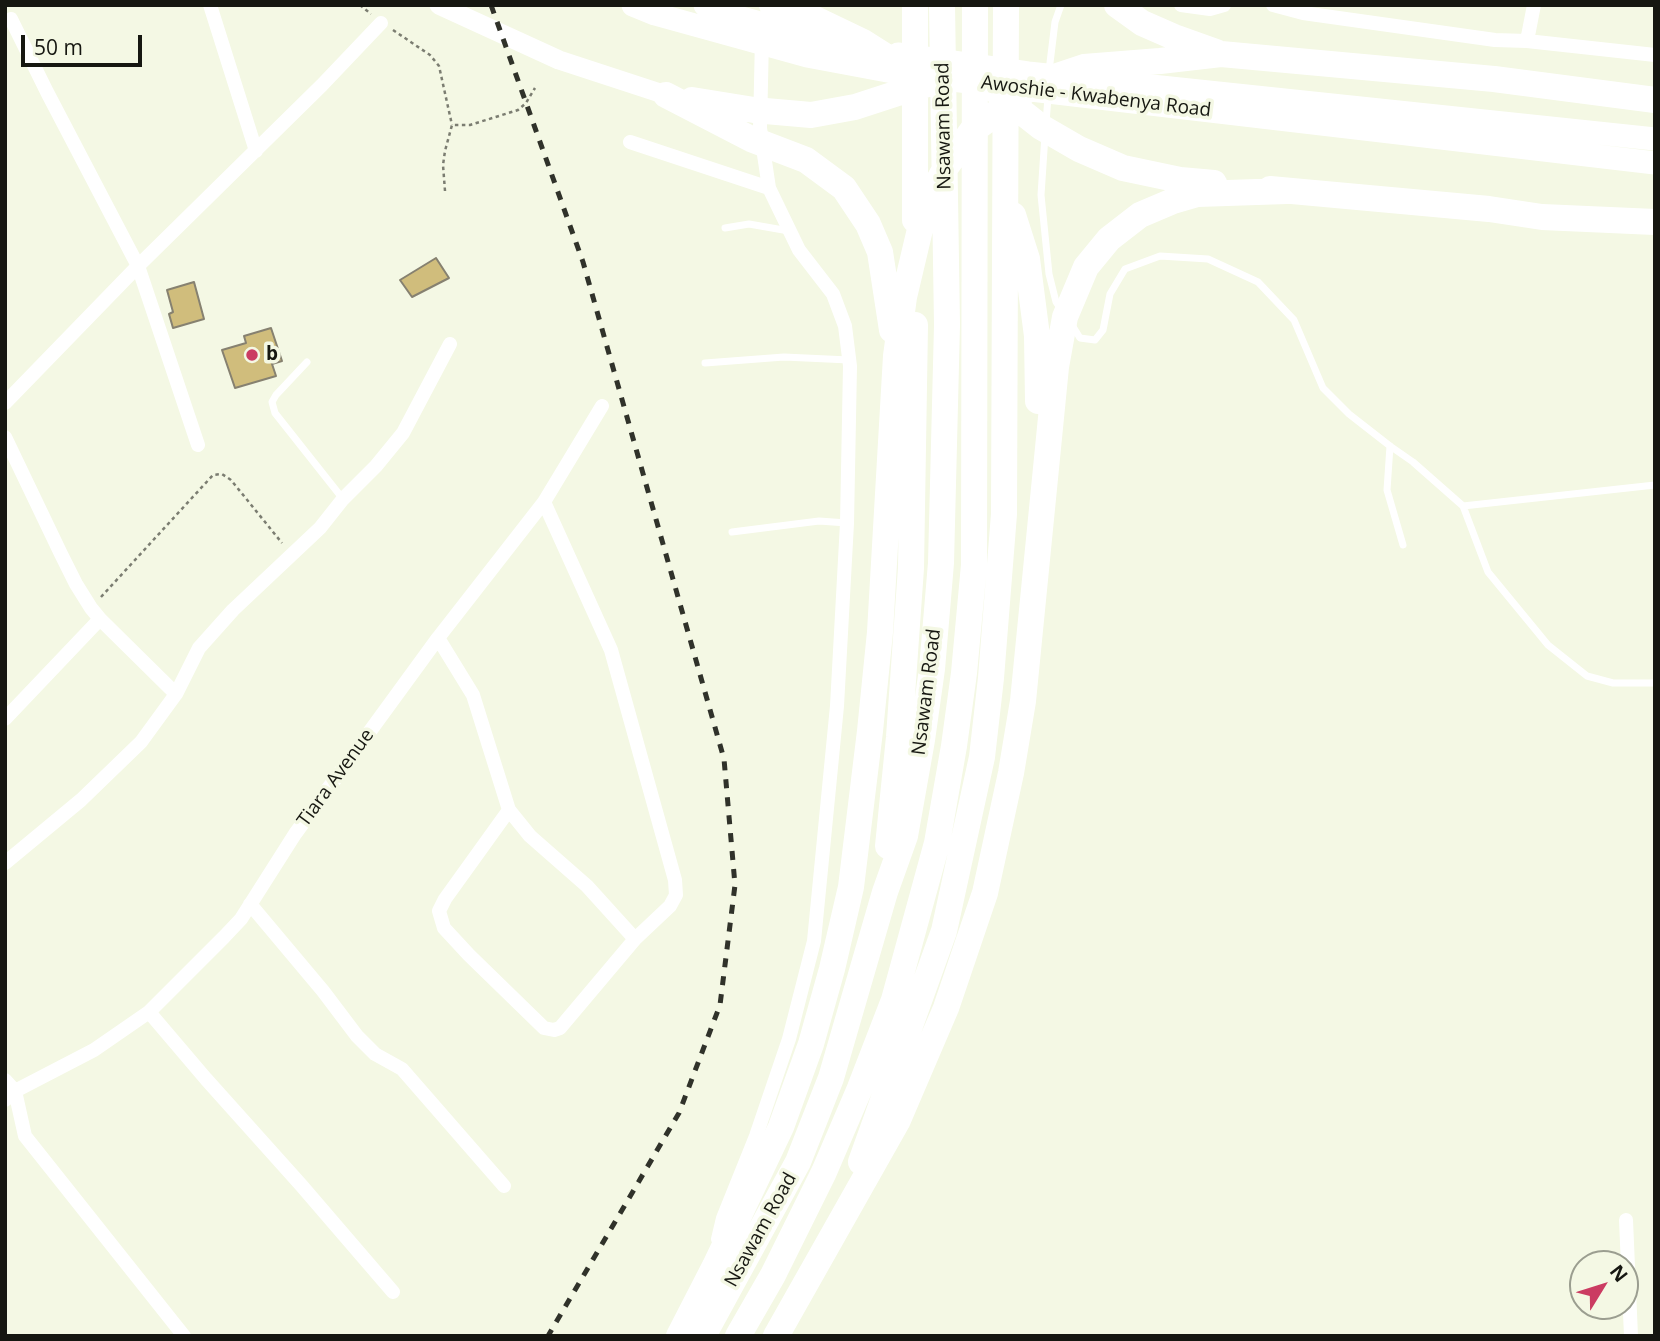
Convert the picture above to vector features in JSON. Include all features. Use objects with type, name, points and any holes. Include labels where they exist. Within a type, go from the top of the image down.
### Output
[{"type":"highway","points":[[772,5],[816,19],[863,42],[912,73],[955,117],[1000,187],[1016,222],[1027,259],[1037,336],[1040,522]]},
{"type":"highway","points":[[885,892],[888,828],[899,737],[911,568],[915,327],[915,5]]},
{"type":"highway","points":[[931,5],[959,50],[986,84],[1041,127],[1079,149],[1123,168],[1180,180],[1489,209],[1542,217],[1655,222]]},
{"type":"highway","name":"Nsawam Road","points":[[703,1336],[798,1162],[831,1078],[885,892],[905,836],[932,669],[941,564],[947,325],[942,5]]},
{"type":"highway","name":"Nsawam Road","points":[[738,1336],[773,1275],[824,1172],[860,1088],[894,1000],[937,843],[964,673],[974,565],[975,5]]},
{"type":"highway","points":[[666,95],[754,110],[811,115],[855,107],[898,93],[939,67],[968,45],[1001,5]]},
{"type":"highway","points":[[842,1220],[944,932],[982,757],[1004,514],[1006,5]]},
{"type":"highway","points":[[1117,5],[1142,23],[1222,54]]},
{"type":"highway","points":[[678,1336],[715,1266],[780,1127],[811,1044],[832,970],[851,887],[870,731],[880,632],[896,356],[904,297],[926,204],[946,167],[971,132],[1036,83],[1084,67],[1222,54],[1494,79],[1655,100]]},
{"type":"highway","points":[[666,95],[751,139],[806,160],[844,188],[868,224],[880,252],[896,356]]},
{"type":"highway","points":[[776,1336],[898,1120],[946,1008],[985,893],[1011,773],[1023,701],[1058,355],[1065,317],[1086,267],[1109,239],[1140,215],[1173,201],[1197,194],[1287,191]]},
{"type":"main road","name":"Awoshie - Kwabenya Road","points":[[633,5],[655,14],[807,56],[898,73],[1031,90],[1527,136]]},
{"type":"main road","name":"Awoshie - Kwabenya Road","points":[[705,5],[742,18],[850,47],[1028,73],[1527,136]]},
{"type":"main road","points":[[1527,136],[1655,139]]},
{"type":"main road","points":[[1527,136],[1655,163]]},
{"type":"street","points":[[20,5],[8,21],[138,266],[198,445]]},
{"type":"street","points":[[210,5],[256,151]]},
{"type":"street","points":[[439,5],[559,60],[666,95]]},
{"type":"street","points":[[715,1266],[723,1218],[756,1136],[789,1039],[814,941],[837,706],[847,523],[849,360],[845,326],[833,294],[799,250],[769,188],[760,128],[762,5]]},
{"type":"street","points":[[1181,5],[1210,9],[1224,5]]},
{"type":"street","points":[[1273,5],[1303,13],[1495,40],[1655,55]]},
{"type":"street","points":[[1527,41],[1534,5]]},
{"type":"street","points":[[5,403],[382,23]]},
{"type":"street","points":[[630,142],[769,188]]},
{"type":"street","points":[[5,863],[81,800],[141,742],[176,695],[199,648],[233,610],[320,528],[403,433],[450,344]]},
{"type":"street","name":"Tiara Avenue","points":[[9,1090],[94,1050],[149,1012],[241,919],[295,834],[439,638],[544,502],[602,406]]},
{"type":"street","points":[[5,437],[76,584],[96,613],[176,695]]},
{"type":"street","points":[[509,810],[439,911],[444,928],[469,955],[544,1028],[554,1030],[560,1028],[635,939],[670,906],[676,895],[611,650],[544,502]]},
{"type":"street","points":[[5,719],[96,613]]},
{"type":"street","points":[[439,638],[473,695],[509,810],[530,836],[587,886],[635,939]]},
{"type":"street","points":[[250,904],[357,1036],[375,1054],[402,1069],[504,1186]]},
{"type":"street","points":[[149,1012],[393,1292]]},
{"type":"street","points":[[9,1090],[25,1136],[184,1336]]},
{"type":"street","points":[[1626,1220],[1631,1336]]},
{"type":"lane","points":[[1061,5],[1055,22],[1049,67],[1041,195],[1049,274],[1056,302],[1080,338],[1095,341],[1102,330],[1110,294],[1125,270],[1160,256],[1208,259],[1258,282],[1294,320],[1323,388],[1349,414],[1413,462],[1463,506],[1488,572],[1548,645],[1587,676],[1613,683],[1655,683]]},
{"type":"lane","points":[[725,228],[749,225],[790,231]]},
{"type":"lane","points":[[705,363],[784,357],[849,360]]},
{"type":"lane","points":[[307,362],[272,402],[275,413],[343,499]]},
{"type":"lane","points":[[1390,446],[1387,490],[1403,545]]},
{"type":"lane","points":[[1463,506],[1655,485]]},
{"type":"lane","points":[[732,532],[820,521],[847,523]]},
{"type":"path","points":[[360,5],[430,55],[439,66],[452,125],[443,165],[445,191]]},
{"type":"path","points":[[452,125],[470,125],[519,110],[535,88]]},
{"type":"path","points":[[96,613],[213,475],[222,474],[231,480],[292,554]]},
{"type":"building","points":[[436,258],[449,278],[412,297],[400,280]]},
{"type":"building","points":[[194,282],[204,319],[173,328],[169,314],[173,312],[167,290]]},
{"type":"building","name":"b","points":[[271,328],[282,361],[272,364],[276,376],[235,388],[222,350],[246,343],[244,336]]},
{"type":"railway","points":[[491,5],[583,262],[724,759],[735,885],[720,1005],[679,1113],[548,1336]]},
{"type":"place","name":"b","points":[[252,355]]}]
